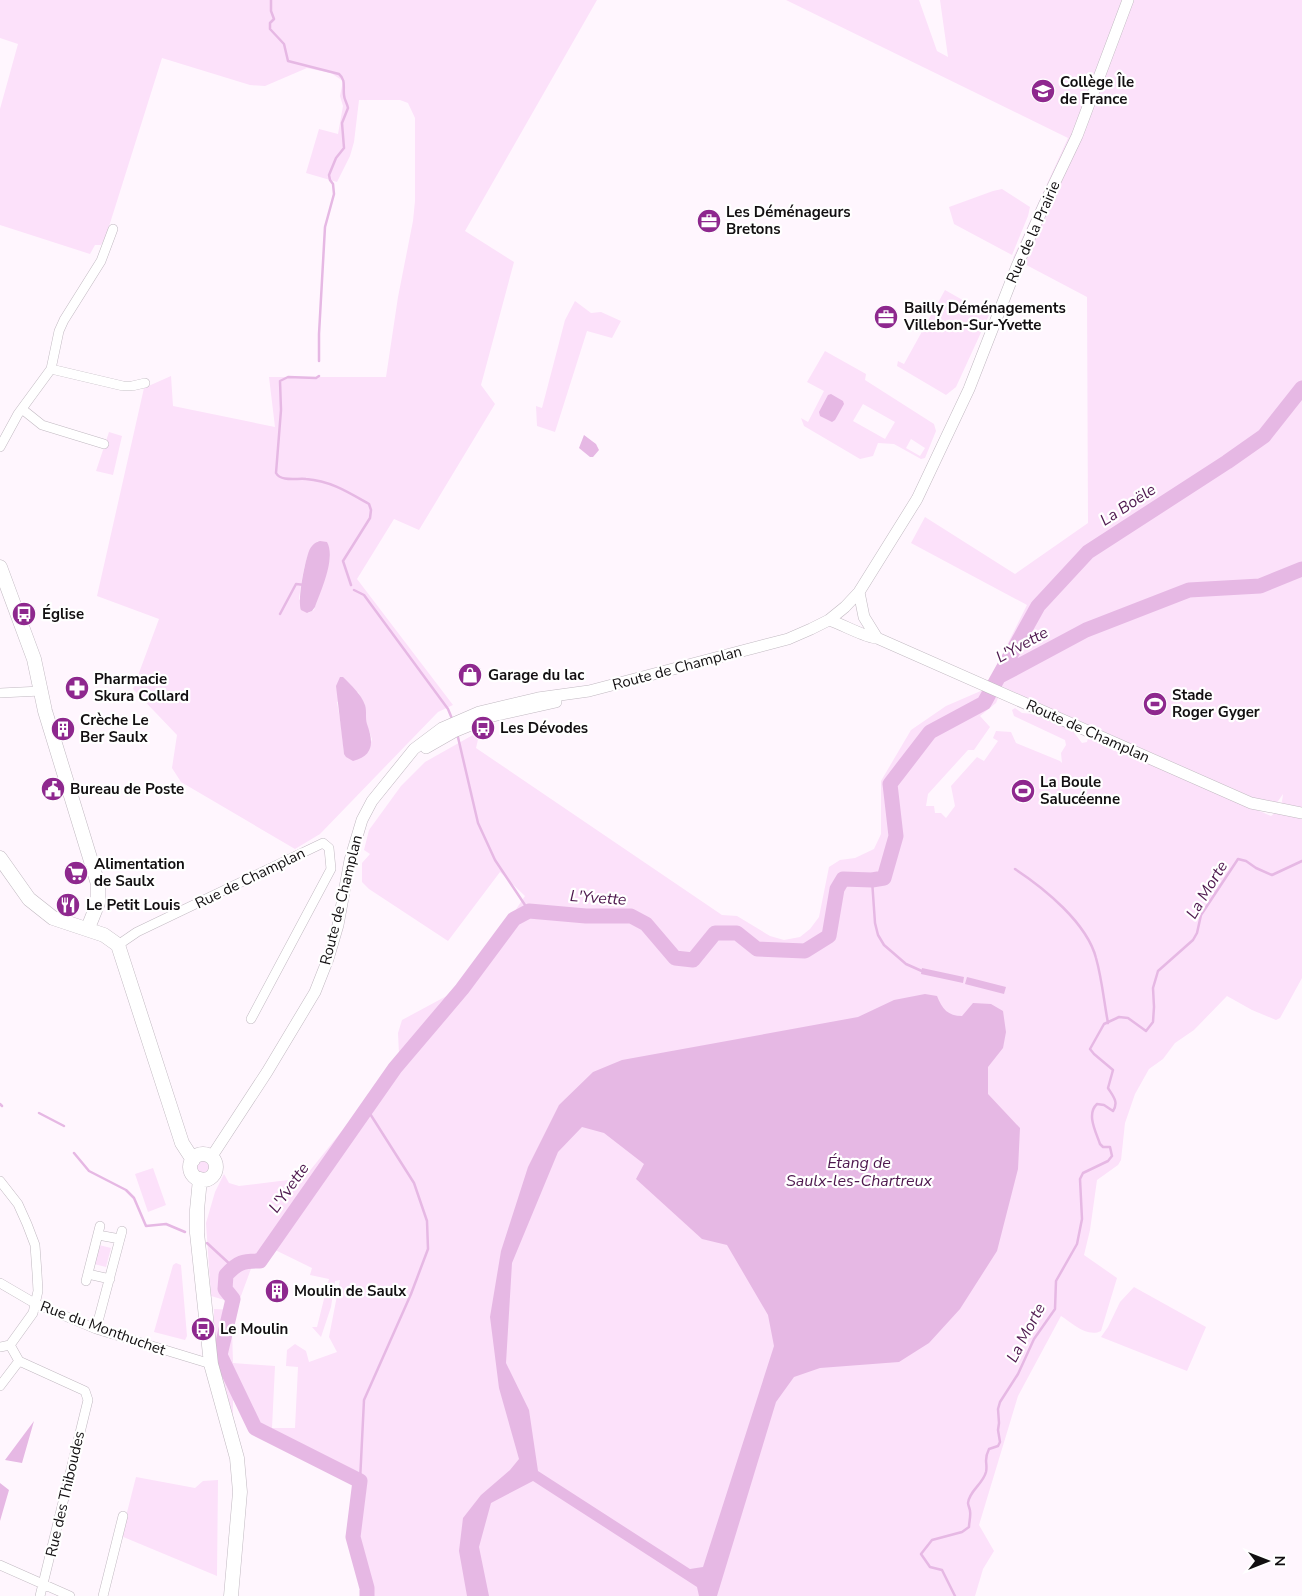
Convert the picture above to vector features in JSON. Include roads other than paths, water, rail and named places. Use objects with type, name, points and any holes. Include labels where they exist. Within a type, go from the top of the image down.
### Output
[{"type":"main road","points":[[0,567],[5,585],[34,659],[45,711],[98,884],[98,903],[88,928]]},
{"type":"main road","points":[[2,865],[29,900],[53,918],[88,928],[104,935],[118,945],[182,1144],[193,1160]]},
{"type":"main road","points":[[198,1155],[209,1155],[216,1165],[214,1173],[208,1178],[200,1179],[192,1172],[193,1160],[198,1155]]},
{"type":"main road","points":[[200,1179],[197,1233],[211,1364],[237,1458],[240,1492],[231,1596]]},
{"type":"street","name":"Rue de la Prairie","points":[[859,592],[917,499],[958,412],[990,339],[1017,266],[1077,136],[1128,0]]},
{"type":"street","points":[[0,448],[22,408],[51,369],[59,331],[101,261],[112,228]]},
{"type":"street","points":[[51,369],[123,386],[145,383]]},
{"type":"street","points":[[22,408],[42,425],[104,444]]},
{"type":"street","name":"Route de Champlan","points":[[209,1155],[214,1153],[267,1072],[315,992],[328,959],[338,925],[356,835],[372,801],[387,781],[412,758],[479,712],[530,700],[589,691],[788,639],[811,630],[829,620],[859,592]]},
{"type":"street","points":[[859,592],[864,617],[877,638]]},
{"type":"street","name":"Route de Champlan","points":[[829,620],[842,624],[870,638],[877,638],[1251,803],[1302,813]]},
{"type":"street","points":[[0,693],[41,692]]},
{"type":"street","name":"Rue de Champlan","points":[[118,945],[137,932],[323,843],[329,848],[331,869],[251,1019]]},
{"type":"street","points":[[0,1181],[18,1204],[36,1245],[38,1291],[33,1313],[10,1344],[0,1347]]},
{"type":"street","points":[[96,1329],[110,1279],[121,1235],[99,1230],[87,1278],[110,1279]]},
{"type":"street","name":"Rue du Monthuchet","points":[[0,1283],[36,1304],[96,1329],[211,1364]]},
{"type":"street","points":[[0,1386],[18,1361],[10,1344]]},
{"type":"street","name":"Rue des Thiboudes","points":[[18,1361],[85,1391],[88,1400],[40,1596]]},
{"type":"street","points":[[103,1596],[123,1516]]},
{"type":"street","points":[[0,1565],[70,1596]]},
{"type":"water","points":[[831,394],[843,401],[844,404],[832,422],[820,416],[819,412],[828,395]]},
{"type":"water","points":[[584,435],[596,444],[599,450],[593,457],[590,457],[579,448]]},
{"type":"water","points":[[320,541],[327,542],[330,557],[329,565],[315,607],[307,613],[301,610],[300,605],[304,572],[310,549],[315,543]]},
{"type":"water","points":[[340,677],[343,677],[352,686],[366,707],[366,722],[371,747],[365,755],[353,761],[344,754],[336,686]]},
{"type":"water","points":[[922,968],[964,977],[963,983],[921,974]]},
{"type":"water","points":[[967,977],[1006,987],[1004,994],[965,984]]},
{"type":"water","name":"Étang de Saulx-les-Chartreux","points":[[925,994],[937,996],[946,1011],[957,1016],[962,1016],[973,1003],[991,1004],[1003,1011],[1006,1032],[1003,1048],[988,1067],[988,1094],[1020,1128],[1018,1169],[997,1251],[960,1309],[929,1343],[899,1362],[820,1368],[794,1377],[776,1402],[717,1596],[699,1596],[697,1587],[533,1481],[491,1503],[479,1547],[489,1596],[467,1596],[459,1551],[463,1518],[481,1495],[510,1470],[519,1459],[499,1388],[490,1317],[501,1251],[528,1167],[559,1105],[593,1072],[622,1060],[858,1017],[894,1000]],"holes":[[[582,1127],[604,1133],[644,1164],[636,1179],[702,1239],[727,1245],[768,1315],[774,1346],[703,1567],[690,1569],[538,1471],[529,1410],[506,1363],[512,1263],[558,1152]]]},
{"type":"water","points":[[34,1421],[22,1463],[5,1460]]},
{"type":"water","points":[[0,1483],[9,1490],[0,1521]]},
{"type":"waterway","points":[[271,0],[271,11],[274,19],[270,23],[270,29],[284,44],[288,61],[339,74],[343,81],[344,97],[348,108],[342,123],[344,148],[336,158],[329,175],[333,184],[334,194],[325,227],[319,361]]},
{"type":"waterway","points":[[319,376],[316,378],[288,377],[280,381],[281,410],[276,473],[285,479],[306,479],[323,482],[346,491],[369,504],[371,510],[370,518],[343,561],[351,585]]},
{"type":"waterway","name":"L'Yvette","points":[[367,1596],[367,1588],[353,1537],[360,1481],[255,1428],[220,1355],[233,1299],[225,1289],[226,1275],[241,1263],[260,1261],[395,1068],[462,989],[514,919],[529,911],[586,916],[631,916],[646,924],[675,958],[693,960],[715,933],[737,933],[757,949],[805,951],[829,936],[837,889],[843,879],[872,880],[884,878],[896,836],[890,784],[930,732],[984,703],[1038,606],[1088,552],[1264,436],[1302,388]]},
{"type":"waterway","name":"L'Yvette","points":[[1000,676],[1086,630],[1189,590],[1260,586],[1302,569]]},
{"type":"waterway","points":[[280,614],[296,584],[305,585]]},
{"type":"waterway","points":[[354,590],[364,595],[448,709],[453,721]]},
{"type":"waterway","points":[[457,733],[478,823],[495,860],[529,911]]},
{"type":"waterway","name":"La Morte","points":[[955,1596],[942,1570],[930,1567],[921,1554],[932,1540],[962,1532],[969,1527],[969,1499],[986,1472],[986,1456],[989,1449],[998,1446],[1000,1442],[998,1430],[1000,1402],[1018,1374],[1034,1339],[1055,1309],[1056,1281],[1077,1244],[1082,1219],[1080,1179],[1083,1173],[1108,1161],[1112,1156],[1110,1147],[1103,1147],[1100,1144],[1094,1129],[1092,1113],[1097,1104],[1104,1105],[1113,1111],[1115,1108],[1115,1099],[1108,1088],[1113,1070],[1090,1049],[1104,1024],[1119,1017],[1128,1018],[1146,1031],[1153,1022],[1153,988],[1158,971],[1193,940],[1197,933],[1201,915],[1238,859],[1246,861],[1272,875],[1302,861]]},
{"type":"waterway","points":[[1015,869],[1051,896],[1084,932],[1096,958],[1108,1023]]},
{"type":"waterway","points":[[872,880],[875,923],[878,935],[884,945],[906,964],[924,972]]},
{"type":"waterway","points":[[360,1481],[364,1400],[411,1294],[428,1249],[427,1221],[414,1183],[367,1109]]},
{"type":"waterway","points":[[39,1113],[64,1126]]},
{"type":"waterway","points":[[74,1153],[89,1171],[126,1190],[134,1198],[146,1226],[166,1224],[185,1232]]},
{"type":"waterway","points":[[207,1243],[233,1267]]},
{"type":"place","name":"Collège Île de France","points":[[1043,91]]},
{"type":"place","name":"Les Déménageurs Bretons","points":[[709,221]]},
{"type":"place","name":"Bailly Déménagements Villebon-Sur-Yvette","points":[[886,317]]},
{"type":"place","name":"Église","points":[[24,614]]},
{"type":"place","name":"Garage du lac","points":[[470,675]]},
{"type":"place","name":"Pharmacie Skura Collard","points":[[77,688]]},
{"type":"place","name":"Stade Roger Gyger","points":[[1155,704]]},
{"type":"place","name":"Les Dévodes","points":[[483,728]]},
{"type":"place","name":"Crèche Le Ber Saulx","points":[[63,729]]},
{"type":"place","name":"Bureau de Poste","points":[[53,789]]},
{"type":"place","name":"La Boule Salucéenne","points":[[1023,791]]},
{"type":"place","name":"Alimentation de Saulx","points":[[76,873]]},
{"type":"place","name":"Le Petit Louis","points":[[68,905]]},
{"type":"place","name":"Moulin de Saulx","points":[[277,1291]]},
{"type":"place","name":"Le Moulin","points":[[203,1329]]},
{"type":"water label","name":"La Boële","points":[[1128,505]]}]
